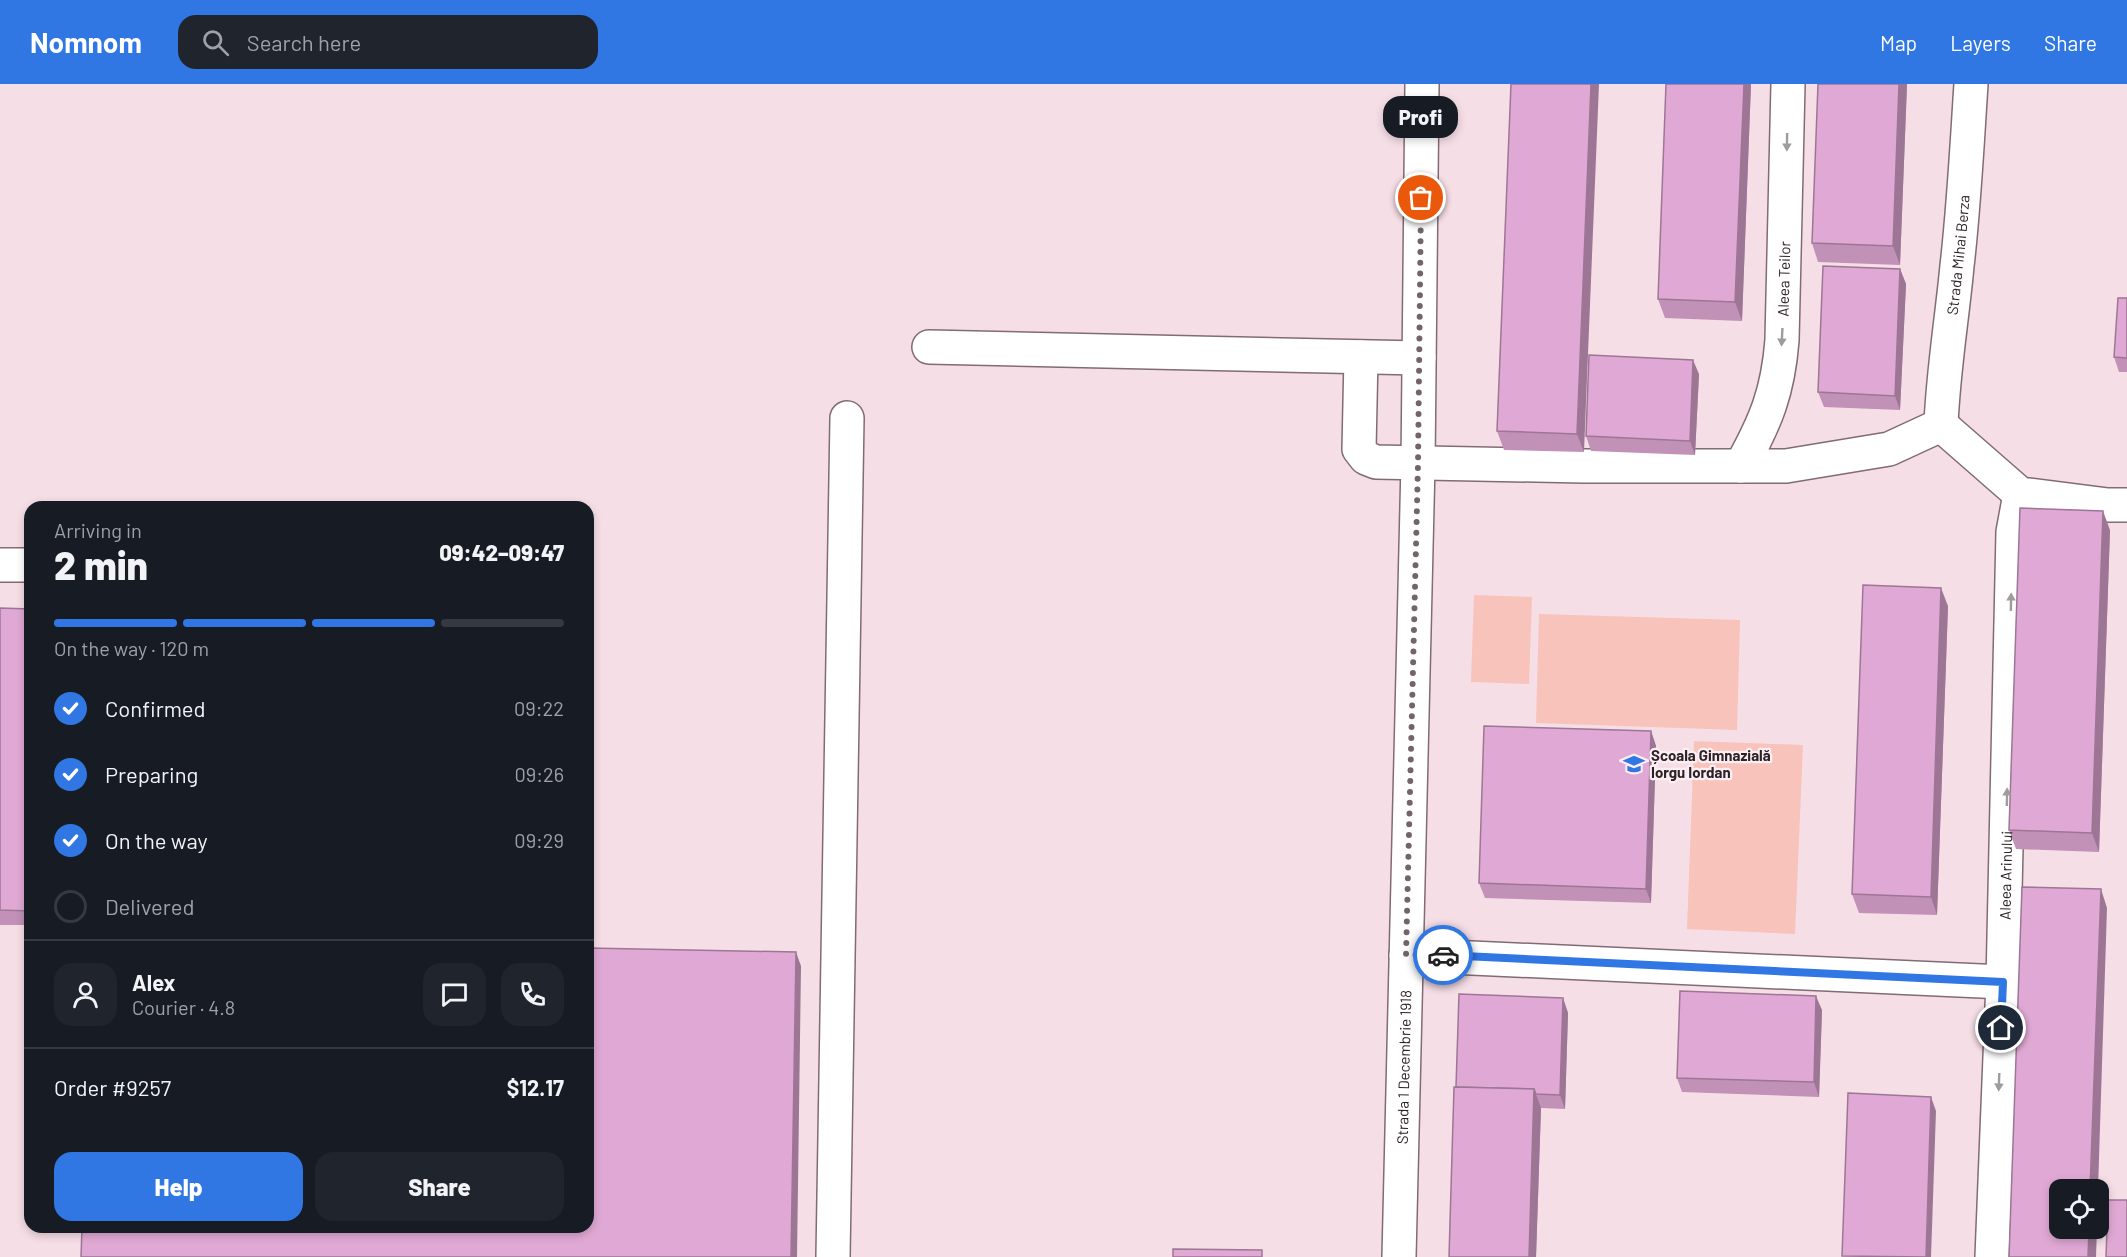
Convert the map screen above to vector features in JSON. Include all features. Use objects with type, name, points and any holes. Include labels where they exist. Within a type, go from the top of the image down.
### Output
[{"type":"street","name":"Strada 1 Decembrie 1918","points":[[1400,1257],[1418,464],[1422,84]]},
{"type":"street","name":"Aleea Teilor","points":[[1741,466],[1758,436],[1774,398],[1780,368],[1788,84]]},
{"type":"street","name":"Strada Mihai Berza","points":[[1941,425],[1943,378],[1952,321],[1959,248],[1971,84]]},
{"type":"street","points":[[929,347],[1419,358]]},
{"type":"street","points":[[1361,357],[1359,449],[1366,458],[1376,462],[1786,466],[1889,449],[1941,425],[2020,494],[2108,505],[2127,505]]},
{"type":"street","points":[[833,1257],[847,418]]},
{"type":"street","name":"Aleea Arinului","points":[[1992,1257],[2003,982],[2013,532],[2020,494]]},
{"type":"street","points":[[0,564],[24,565]]},
{"type":"street","points":[[1406,955],[2003,982]]},
{"type":"shaded area","points":[[1474,595],[1532,597],[1529,684],[1471,682]]},
{"type":"shaded area","points":[[1539,614],[1740,620],[1737,730],[1536,723]]},
{"type":"shaded area","points":[[1694,741],[1803,745],[1795,934],[1687,929]]},
{"type":"building","points":[[1511,84],[1591,84],[1577,434],[1497,431]]},
{"type":"building","points":[[1666,84],[1744,84],[1735,302],[1658,299]]},
{"type":"building","points":[[1818,84],[1899,84],[1893,246],[1812,243]]},
{"type":"building","points":[[1823,266],[1900,269],[1895,396],[1818,392]]},
{"type":"building","points":[[2118,298],[2127,298],[2127,358],[2114,357]]},
{"type":"building","points":[[1589,355],[1693,360],[1690,441],[1586,436]]},
{"type":"building","points":[[2020,508],[2103,511],[2092,833],[2009,830]]},
{"type":"building","points":[[1863,585],[1941,588],[1931,897],[1852,894]]},
{"type":"building","points":[[0,608],[24,609],[24,911],[0,910]]},
{"type":"building","points":[[1484,726],[1651,731],[1646,889],[1479,883]]},
{"type":"building","points":[[2022,887],[2101,889],[2090,1179],[2049,1179],[2049,1239],[2089,1239],[2088,1257],[2009,1257]]},
{"type":"building","points":[[594,948],[796,952],[791,1257],[81,1257],[82,1233],[594,1233]]},
{"type":"building","points":[[1680,991],[1816,996],[1814,1082],[1677,1078]]},
{"type":"building","points":[[1459,994],[1563,998],[1560,1095],[1536,1094],[1534,1089],[1456,1087]]},
{"type":"building","points":[[1454,1087],[1534,1089],[1529,1257],[1449,1257]]},
{"type":"building","points":[[1848,1093],[1931,1097],[1926,1257],[1842,1256]]},
{"type":"building","points":[[2109,1200],[2127,1200],[2127,1257],[2106,1257],[2107,1239],[2109,1239]]},
{"type":"building","points":[[1173,1249],[1262,1250],[1262,1257],[1173,1257]]},
{"type":"way so far","points":[[1421,198],[1418,464],[1406,955],[1443,955]]},
{"type":"place","name":"Profi","points":[[1421,198]]},
{"type":"place","name":"Școala Gimnazială Iorgu Iordan","points":[[1634,764]]},
{"type":"route","points":[[1443,955],[2003,982],[2001,1028]]}]
